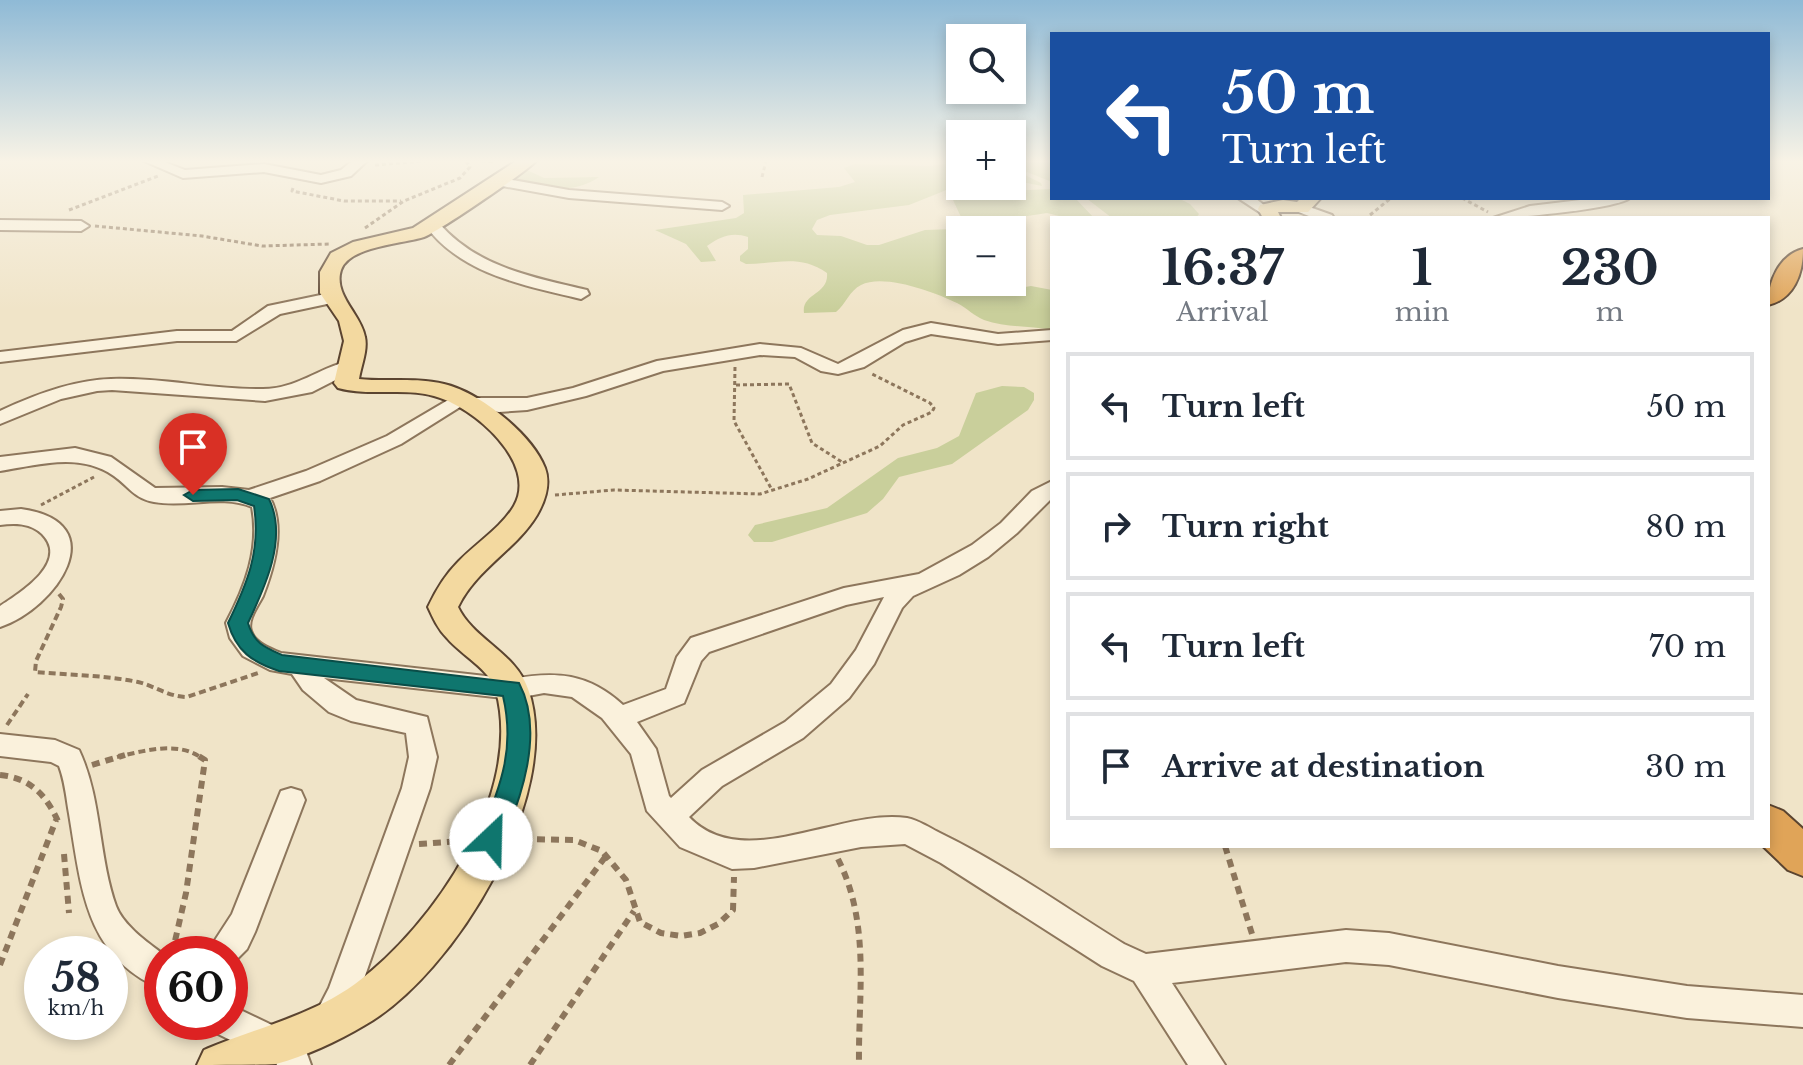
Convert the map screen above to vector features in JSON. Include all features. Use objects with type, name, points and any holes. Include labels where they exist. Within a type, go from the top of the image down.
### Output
[{"type":"highway","points":[[1770,297],[1777,294],[1796,259],[1803,256]]},
{"type":"highway","points":[[1770,826],[1803,856]]},
{"type":"main road","points":[[219,1065],[283,1048],[366,1001],[400,974],[432,938],[466,888],[491,839],[517,772],[518,712],[512,689],[492,660],[447,618],[443,607],[454,582],[514,528],[533,497],[531,467],[522,450],[487,417],[464,401],[420,386],[346,383],[355,341],[335,297],[330,272],[343,240],[420,232],[450,211]]},
{"type":"street","points":[[1494,215],[1522,211]]},
{"type":"street","points":[[0,225],[81,226]]},
{"type":"street","points":[[433,225],[455,250],[476,260],[507,273],[581,294]]},
{"type":"street","points":[[0,357],[177,336],[236,336],[274,310],[335,297]]},
{"type":"street","points":[[252,497],[313,476],[394,440],[464,401],[498,408],[525,406],[661,366],[779,349],[801,353],[819,366],[835,369],[854,364],[899,338],[936,327],[953,327],[994,339],[1050,335]]},
{"type":"street","points":[[0,418],[51,395],[90,386],[112,384],[265,395],[305,388],[349,366]]},
{"type":"street","points":[[0,464],[65,453],[113,467],[140,489],[153,495],[226,494],[252,497],[262,503],[267,533],[260,571],[238,623],[238,630],[253,651],[289,664],[512,689],[544,683],[580,689],[619,718],[643,749],[657,802],[690,838],[732,855],[889,831],[919,836],[1113,955],[1145,970],[1208,1065]]},
{"type":"street","points":[[670,817],[712,778],[794,730],[821,709],[851,678],[893,603],[905,590],[951,569],[980,551],[1050,489]]},
{"type":"street","points":[[0,618],[42,586],[64,553],[63,543],[40,520],[9,517]]},
{"type":"street","points":[[619,718],[675,696],[681,689],[685,663],[690,653],[700,645],[844,597],[903,582],[922,582]]},
{"type":"street","points":[[289,664],[326,699],[369,716],[418,725],[423,757],[396,846],[342,996],[328,1022]]},
{"type":"street","points":[[0,745],[55,751],[69,758],[75,771],[102,911],[111,928],[144,959]]},
{"type":"street","points":[[237,936],[291,800]]},
{"type":"street","points":[[1145,970],[1346,946],[1389,949],[1572,985],[1687,1002],[1803,1011]]},
{"type":"street","points":[[248,1031],[283,1048]]},
{"type":"path","points":[[34,225],[72,211]]},
{"type":"path","points":[[81,226],[202,236],[262,246],[343,240],[389,211]]},
{"type":"path","points":[[1370,215],[1375,211]]},
{"type":"path","points":[[733,354],[736,385],[734,421],[772,490]]},
{"type":"path","points":[[533,497],[614,490],[760,494],[808,479],[880,446],[903,425],[932,412],[934,408],[854,364]]},
{"type":"path","points":[[736,385],[789,384],[812,443],[842,462]]},
{"type":"path","points":[[9,517],[113,467]]},
{"type":"path","points":[[42,586],[55,591],[63,599],[36,661],[35,672],[122,679],[147,684],[177,697],[187,697],[289,664]]},
{"type":"path","points":[[0,734],[28,694]]},
{"type":"path","points":[[75,771],[135,752],[167,749],[197,752],[205,760],[186,893],[176,936]]},
{"type":"path","points":[[0,775],[14,775],[30,781],[41,791],[56,817],[69,913]]},
{"type":"path","points":[[0,965],[56,817]]},
{"type":"path","points":[[396,846],[491,839],[580,841],[601,849],[607,855],[631,890],[635,911],[644,926],[677,938],[701,934],[722,922],[733,910],[732,855]]},
{"type":"path","points":[[824,841],[841,863],[853,894],[862,965],[859,1065]]},
{"type":"path","points":[[1226,848],[1259,956]]},
{"type":"path","points":[[449,1065],[607,855]]},
{"type":"path","points":[[530,1065],[635,911]]},
{"type":"green space","points":[[744,211],[864,211],[830,215],[817,220],[812,229],[817,235],[841,236],[867,245],[879,245],[925,230],[946,229],[946,296],[1026,296],[1026,287],[1050,290],[1050,330],[992,323],[936,294],[909,285],[882,281],[861,285],[836,312],[804,313],[807,301],[824,286],[826,280],[827,273],[817,267],[788,261],[746,264],[740,261],[740,256],[748,249],[748,237],[737,235],[722,237],[707,246],[716,261],[701,262],[686,244],[655,230],[736,218]]},
{"type":"green space","points":[[958,211],[1087,211],[1092,216],[1047,213],[1026,216],[961,216]]},
{"type":"green space","points":[[1103,211],[1196,211],[1199,214],[1198,216],[1109,216]]},
{"type":"green space","points":[[1002,386],[1024,387],[1034,393],[1034,400],[1028,410],[952,464],[899,477],[883,499],[867,513],[772,542],[754,542],[748,535],[755,525],[827,508],[898,458],[937,448],[959,436],[976,393]]},
{"type":"route","points":[[193,495],[238,494],[262,503],[267,533],[265,551],[238,630],[253,651],[264,658],[279,663],[512,689],[518,712],[517,772],[508,802],[491,839]]}]
